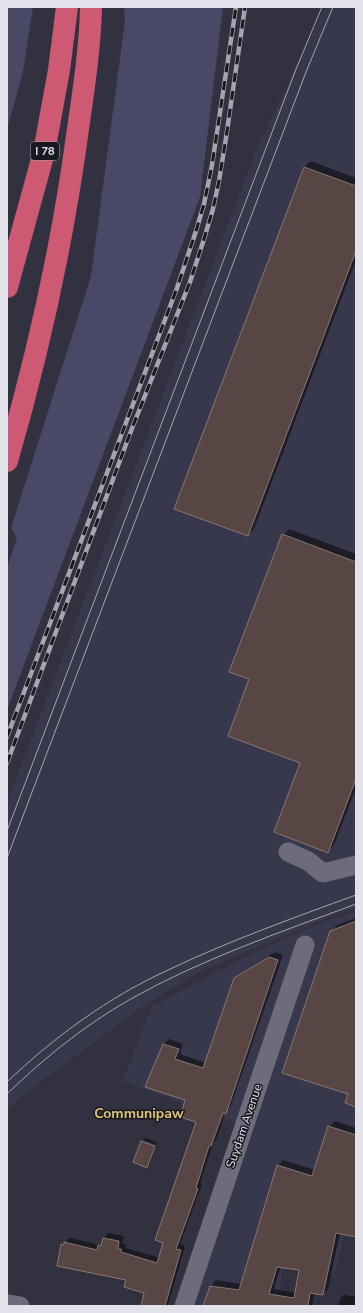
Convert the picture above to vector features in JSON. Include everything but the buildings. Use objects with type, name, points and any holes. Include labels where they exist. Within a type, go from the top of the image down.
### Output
[{"type":"highway","name":"I 78","points":[[7,461],[43,321],[60,239],[73,167],[84,88],[91,7]]},
{"type":"highway","name":"I 78","points":[[7,287],[44,152],[58,78],[66,8]]},
{"type":"street","points":[[288,852],[308,861],[323,873],[356,865]]},
{"type":"street","name":"Suydam Avenue","points":[[184,1306],[305,945]]},
{"type":"street","points":[[7,1304],[20,1306]]},
{"type":"shaded area","points":[[7,7],[33,7],[23,72],[7,129]]},
{"type":"shaded area","points":[[124,7],[223,7],[200,197],[7,710],[7,568],[17,538],[11,528],[91,276],[125,21]]},
{"type":"shaded area","points":[[325,7],[356,7],[356,908],[332,916],[197,973],[136,1011],[18,1099],[7,1112],[7,802],[257,148]]},
{"type":"shaded area","points":[[356,911],[356,1184],[334,1276],[283,1268],[277,1306],[187,1306],[245,1126],[123,1081],[151,1007],[256,951],[325,921]]},
{"type":"tram line","points":[[7,831],[296,69],[322,7]]},
{"type":"tram line","points":[[7,858],[306,72],[333,7]]},
{"type":"tram line","points":[[7,1082],[44,1049],[83,1019],[146,981],[191,959],[285,921],[356,895]]},
{"type":"tram line","points":[[7,1094],[65,1043],[97,1020],[129,1000],[212,959],[356,904]]},
{"type":"railway","points":[[7,737],[177,288],[196,231],[204,204],[212,165],[236,7]]},
{"type":"railway","points":[[7,763],[131,431],[190,282],[204,239],[213,209],[219,181],[245,7]]},
{"type":"district","name":"Communipaw","points":[[139,1113]]}]
